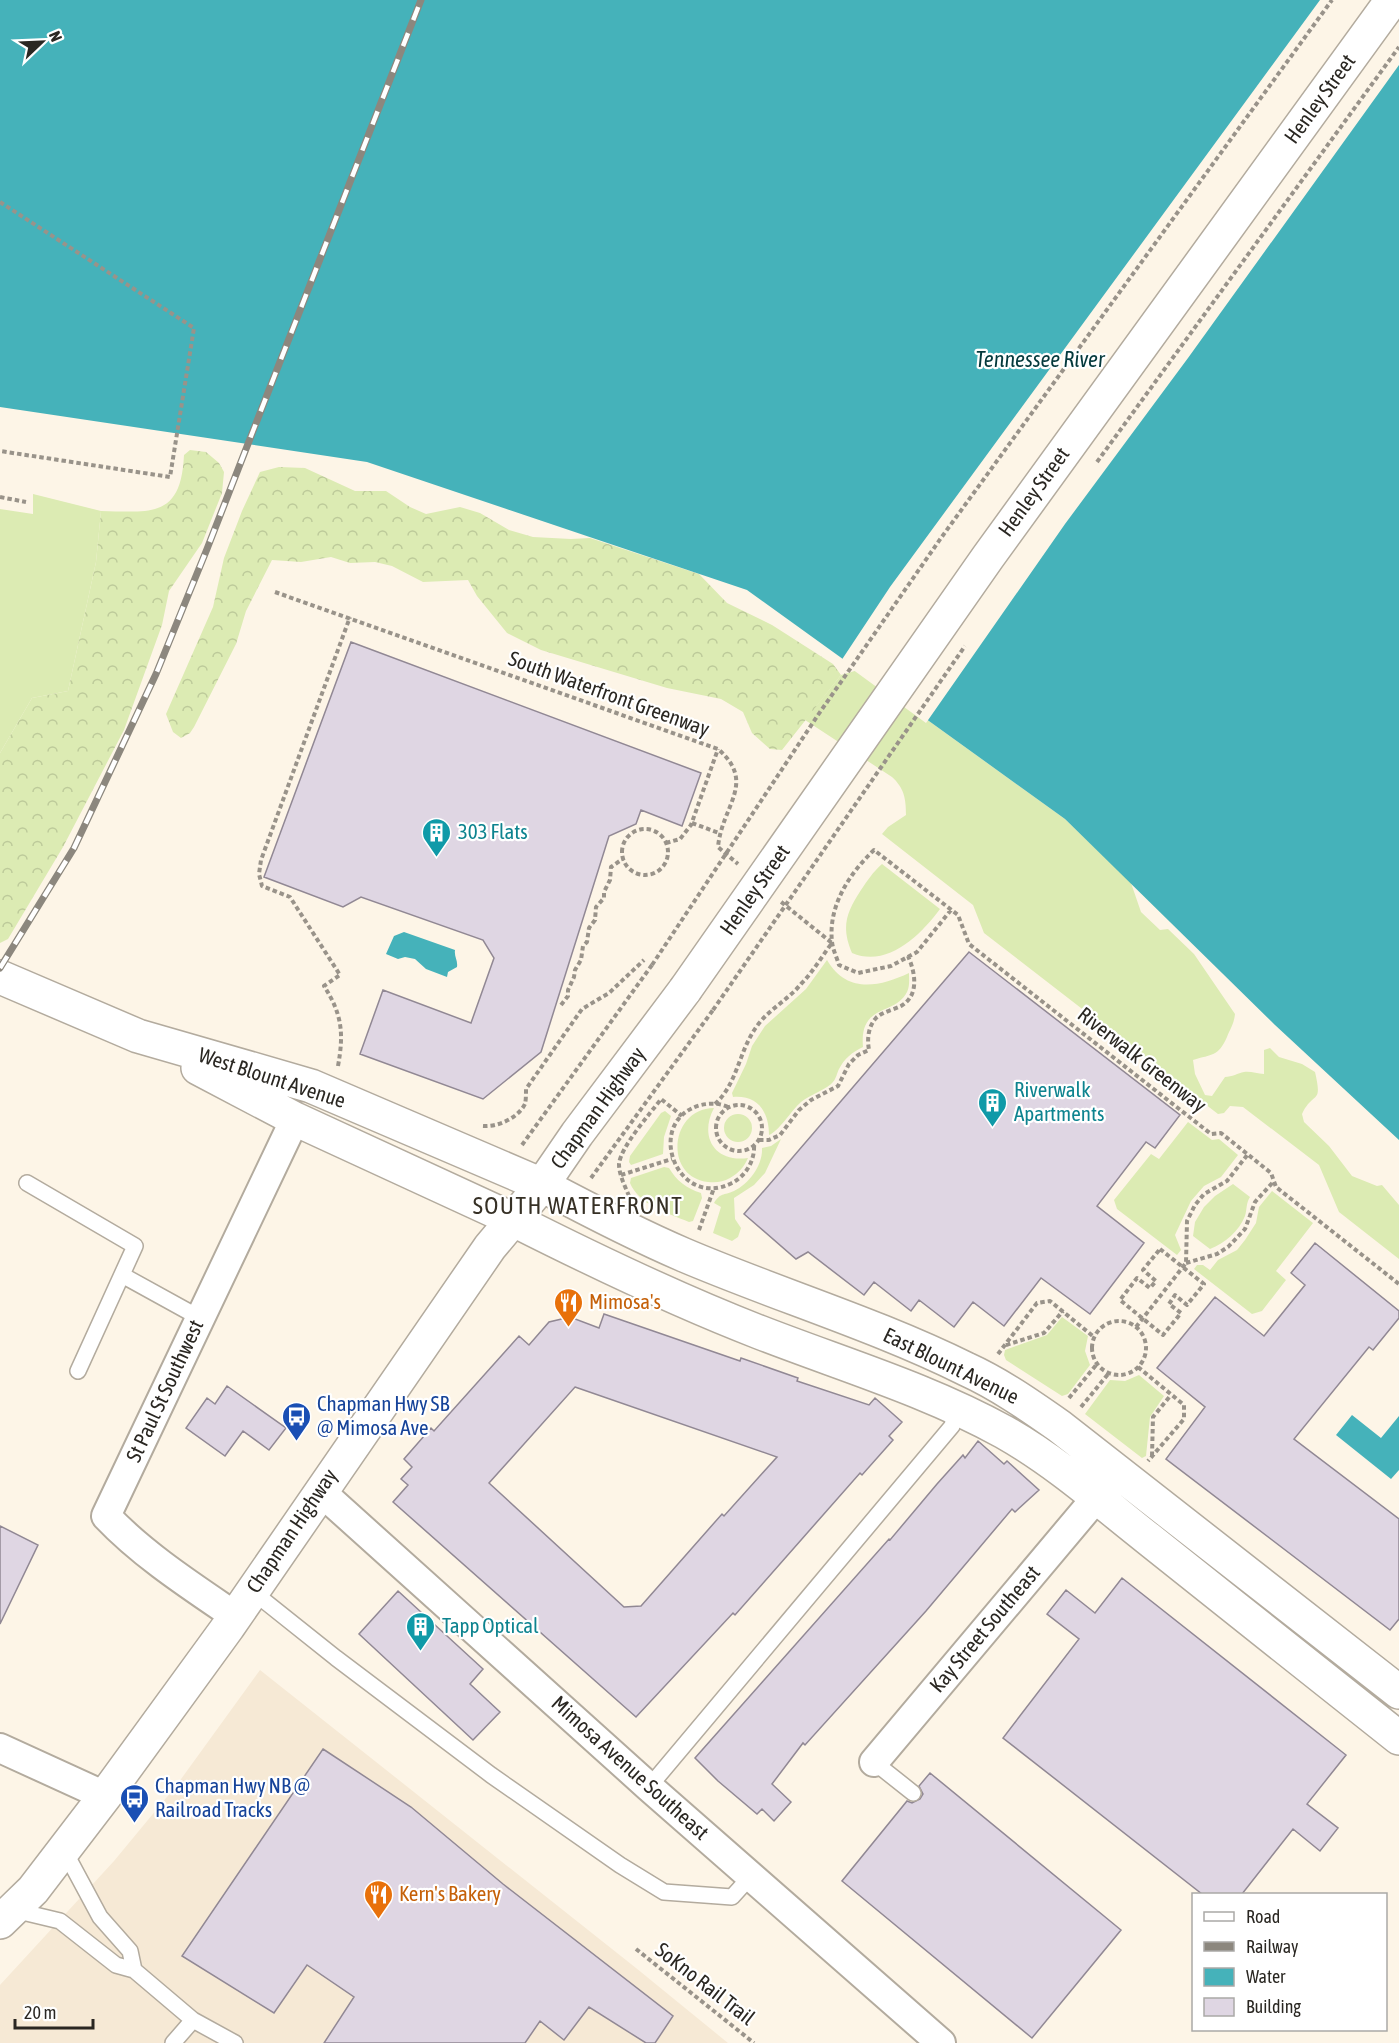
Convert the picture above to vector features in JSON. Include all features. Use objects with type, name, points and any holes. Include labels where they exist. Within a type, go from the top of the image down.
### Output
[{"type":"main road","name":"Henley Street","points":[[685,990],[988,557],[1392,0]]},
{"type":"main road","name":"West Blount Avenue","points":[[0,977],[138,1036],[324,1080],[542,1185]]},
{"type":"main road","name":"Chapman Highway","points":[[7,1916],[33,1890],[105,1796],[243,1604],[490,1247],[542,1185],[577,1134],[685,990]]},
{"type":"main road","points":[[138,1036],[295,1119],[512,1219],[686,1303],[887,1379],[975,1417],[1007,1434],[1041,1456],[1096,1498],[1399,1738]]},
{"type":"main road","points":[[295,1119],[324,1080]]},
{"type":"main road","name":"East Blount Avenue","points":[[542,1185],[618,1226],[813,1307],[982,1363],[1021,1400],[1132,1468],[1399,1692]]},
{"type":"main road","points":[[956,1409],[982,1363]]},
{"type":"main road","points":[[1096,1498],[1132,1468]]},
{"type":"street","name":"St Paul St Southwest","points":[[243,1604],[182,1580],[120,1531],[106,1516],[295,1119]]},
{"type":"street","name":"Mimosa Avenue Southeast","points":[[320,1491],[649,1786],[941,2043]]},
{"type":"street","name":"Kay Street Southeast","points":[[874,1762],[1096,1498]]},
{"type":"street","points":[[2,1753],[105,1796]]},
{"type":"lane","points":[[27,1184],[135,1246],[78,1371]]},
{"type":"lane","points":[[122,1275],[200,1318]]},
{"type":"lane","points":[[649,1786],[952,1426],[956,1409]]},
{"type":"lane","points":[[243,1604],[336,1658],[491,1775],[620,1865],[664,1892],[732,1897],[751,1876]]},
{"type":"lane","points":[[874,1762],[914,1793]]},
{"type":"lane","points":[[64,1850],[100,1917],[130,1951],[134,1970]]},
{"type":"lane","points":[[7,1916],[60,1921],[116,1965],[134,1970],[194,2020],[235,2043]]},
{"type":"lane","points":[[173,2043],[194,2020]]},
{"type":"path","points":[[505,1169],[652,965],[818,715],[941,538],[1332,0]]},
{"type":"path","points":[[1091,469],[1399,47]]},
{"type":"path","points":[[0,202],[194,328],[170,477],[0,451]]},
{"type":"path","points":[[0,497],[26,502]]},
{"type":"path","name":"South Waterfront Greenway","points":[[275,592],[350,616],[717,748],[728,758],[735,770],[738,784],[719,833]]},
{"type":"path","points":[[324,1080],[340,1048],[341,1025],[338,1011],[324,986],[340,975],[290,897],[262,886],[258,874],[261,860],[350,616]]},
{"type":"path","points":[[575,1203],[968,642]]},
{"type":"path","points":[[666,843],[680,839],[692,823],[717,748]]},
{"type":"path","points":[[692,823],[719,833],[718,847],[744,869]]},
{"type":"path","points":[[651,830],[664,838],[669,853],[667,860],[657,872],[649,875],[634,872],[628,867],[624,858],[623,846],[626,840],[637,831],[651,830]]},
{"type":"path","name":"Riverwalk Greenway","points":[[832,943],[834,908],[847,883],[874,850],[958,915],[969,944],[1211,1134],[1221,1133],[1248,1154],[1271,1173],[1276,1187],[1399,1284]]},
{"type":"path","points":[[561,1005],[568,996],[574,970],[581,960],[583,946],[587,942],[589,928],[596,920],[597,907],[604,898],[604,892],[610,880],[611,867],[624,858]]},
{"type":"path","points":[[778,899],[832,943],[839,965],[858,973],[891,966],[916,952],[951,910]]},
{"type":"path","points":[[715,1104],[729,1087],[755,1028],[777,1003],[802,984],[832,943]]},
{"type":"path","points":[[759,1140],[769,1140],[780,1135],[799,1110],[811,1100],[838,1086],[849,1064],[858,1055],[869,1050],[869,1030],[876,1018],[903,1005],[911,997],[915,986],[914,970],[908,956]]},
{"type":"path","points":[[479,1126],[487,1127],[518,1114],[525,1103],[526,1089],[582,1009],[609,993],[644,960]]},
{"type":"path","points":[[636,1202],[629,1196],[621,1175],[619,1163],[625,1149],[661,1099],[682,1116]]},
{"type":"path","points":[[728,1107],[718,1116],[716,1123],[718,1138],[729,1149],[736,1151],[744,1151],[759,1140],[762,1128],[758,1113],[745,1105],[728,1107],[708,1103],[694,1107],[682,1116],[674,1128],[670,1142],[672,1159],[685,1179],[697,1185],[714,1188],[735,1182],[752,1162],[754,1145]]},
{"type":"path","points":[[1136,1327],[1184,1265],[1188,1250],[1186,1228],[1195,1205],[1204,1194],[1227,1181],[1248,1154]]},
{"type":"path","points":[[621,1175],[672,1159]]},
{"type":"path","points":[[1184,1265],[1217,1254],[1233,1242],[1245,1229],[1255,1202],[1274,1181]]},
{"type":"path","points":[[698,1233],[714,1188]]},
{"type":"path","points":[[1160,1249],[1184,1265],[1204,1284],[1187,1305],[1175,1295],[1168,1304],[1181,1313],[1163,1335],[1142,1318],[1120,1300],[1137,1278],[1150,1288],[1156,1281],[1143,1270],[1160,1249]]},
{"type":"path","points":[[982,1363],[1005,1345],[1037,1303],[1050,1301],[1094,1337]]},
{"type":"path","points":[[1005,1345],[1044,1333],[1063,1311]]},
{"type":"path","points":[[1114,1321],[1122,1321],[1136,1327],[1144,1337],[1145,1355],[1138,1368],[1127,1374],[1109,1373],[1097,1364],[1093,1354],[1094,1337],[1099,1330],[1114,1321]]},
{"type":"path","points":[[1067,1401],[1097,1364]]},
{"type":"path","points":[[1132,1468],[1152,1456],[1184,1419],[1184,1405],[1138,1368]]},
{"type":"path","points":[[1079,1410],[1109,1373]]},
{"type":"path","points":[[1152,1456],[1153,1417],[1171,1395]]},
{"type":"path","name":"SoKno Rail Trail","points":[[636,1949],[754,2043]]},
{"type":"shaded area","points":[[260,1670],[728,2043],[0,2043],[0,1985],[114,1861],[176,1786]]},
{"type":"green space","points":[[190,450],[206,452],[219,463],[224,472],[222,493],[202,543],[169,591],[162,625],[124,730],[63,847],[8,939],[0,943],[0,753],[32,698],[68,691],[96,562],[101,511],[149,510],[170,501],[182,476],[184,455]]},
{"type":"green space","points":[[279,467],[305,468],[355,491],[386,491],[410,507],[426,514],[460,507],[480,513],[509,530],[533,537],[590,538],[699,574],[727,603],[772,625],[833,664],[841,675],[782,750],[770,749],[752,733],[743,712],[721,699],[667,688],[541,650],[507,633],[477,596],[468,580],[423,582],[392,566],[375,562],[350,563],[331,557],[301,562],[272,560],[246,611],[236,644],[194,727],[190,733],[181,738],[173,732],[166,714],[213,607],[224,558],[242,511],[260,472]]},
{"type":"green space","points":[[33,494],[101,511],[96,562],[68,691],[32,698],[0,753],[0,509],[33,514]]},
{"type":"green space","points":[[858,670],[1065,819],[1131,883],[1141,912],[1160,930],[1168,929],[1194,954],[1235,1014],[1221,1048],[1214,1054],[1193,1060],[1195,1074],[1205,1095],[1212,1096],[1225,1077],[1247,1072],[1264,1074],[1264,1050],[1270,1048],[1279,1057],[1302,1064],[1315,1072],[1318,1090],[1316,1097],[1302,1114],[1304,1122],[1329,1146],[1352,1176],[1377,1186],[1382,1185],[1399,1205],[1399,1259],[1339,1212],[1319,1165],[1243,1107],[1230,1106],[1224,1113],[1218,1114],[984,933],[973,905],[882,834],[906,815],[902,789],[892,777],[805,720],[841,675]]},
{"type":"green space","points":[[882,864],[940,909],[913,939],[902,947],[890,953],[865,957],[852,953],[847,935],[847,920],[861,890]]},
{"type":"green space","points":[[827,960],[835,971],[854,983],[886,982],[909,973],[908,990],[894,1005],[879,1012],[866,1023],[863,1047],[846,1059],[833,1082],[801,1102],[777,1130],[769,1135],[767,1119],[760,1107],[749,1099],[733,1097],[732,1093],[752,1046],[765,1026],[806,989]]},
{"type":"green space","points":[[714,1108],[708,1128],[713,1145],[718,1152],[726,1156],[748,1158],[741,1170],[733,1176],[719,1182],[708,1182],[694,1177],[684,1168],[679,1156],[678,1143],[681,1130],[688,1119],[699,1111]]},
{"type":"green space","points":[[665,1111],[671,1116],[664,1137],[663,1154],[631,1165],[630,1156],[661,1113]]},
{"type":"green space","points":[[738,1114],[748,1118],[752,1128],[748,1138],[738,1142],[728,1138],[724,1128],[728,1118]]},
{"type":"green space","points":[[1188,1122],[1212,1140],[1219,1139],[1238,1155],[1221,1177],[1204,1186],[1191,1201],[1175,1235],[1181,1250],[1177,1255],[1117,1209],[1114,1200],[1151,1154],[1159,1159]]},
{"type":"green space","points":[[781,1139],[765,1173],[754,1185],[734,1198],[735,1219],[741,1228],[738,1237],[732,1241],[713,1233],[721,1207],[714,1203],[716,1200],[745,1184],[758,1167],[762,1148],[771,1146]]},
{"type":"green space","points":[[664,1167],[669,1168],[687,1186],[701,1193],[702,1198],[693,1221],[689,1222],[663,1212],[647,1203],[634,1191],[630,1183],[631,1178]]},
{"type":"green space","points":[[1233,1184],[1250,1197],[1245,1216],[1231,1236],[1210,1249],[1193,1236],[1195,1222],[1204,1207],[1215,1196]]},
{"type":"green space","points":[[1272,1191],[1313,1223],[1276,1271],[1286,1280],[1262,1311],[1252,1314],[1194,1269],[1197,1265],[1203,1265],[1210,1270],[1218,1260],[1237,1250],[1256,1223],[1259,1207]]},
{"type":"green space","points":[[1062,1317],[1088,1336],[1085,1351],[1090,1365],[1068,1394],[1062,1396],[1006,1360],[1004,1355],[1005,1350],[1047,1335]]},
{"type":"green space","points":[[1139,1375],[1164,1396],[1150,1417],[1146,1456],[1142,1458],[1085,1414],[1110,1380],[1125,1381]]},
{"type":"water","name":"Tennessee River","points":[[0,0],[1399,0],[1399,1140],[1275,1025],[1065,819],[747,590],[367,462],[0,407]]},
{"type":"water","points":[[404,932],[455,950],[457,967],[448,972],[447,977],[426,969],[415,959],[405,957],[398,959],[386,954],[394,936]]},
{"type":"water","points":[[1352,1415],[1381,1438],[1399,1416],[1399,1470],[1391,1479],[1336,1435]]},
{"type":"pier","points":[[1320,0],[1399,0],[1399,65],[1065,524],[926,723],[841,661],[890,587]]},
{"type":"building","name":"303 Flats","points":[[351,642],[701,773],[682,826],[641,810],[636,824],[609,836],[541,1052],[483,1099],[360,1054],[383,990],[471,1023],[494,958],[483,940],[361,897],[343,907],[264,877]]},
{"type":"building","name":"Riverwalk Apartments","points":[[969,952],[1180,1115],[1155,1148],[1146,1142],[1097,1206],[1144,1243],[1090,1314],[1041,1278],[1004,1326],[973,1302],[954,1327],[919,1300],[911,1311],[874,1282],[864,1295],[808,1252],[796,1259],[744,1214]]},
{"type":"building","points":[[1315,1243],[1399,1311],[1399,1318],[1373,1350],[1369,1347],[1294,1439],[1399,1519],[1399,1619],[1390,1630],[1166,1459],[1205,1407],[1157,1368],[1215,1297],[1264,1336],[1305,1285],[1291,1273]]},
{"type":"building","points":[[604,1314],[740,1361],[741,1358],[798,1378],[797,1381],[869,1405],[875,1398],[902,1422],[889,1436],[893,1440],[862,1475],[860,1473],[735,1615],[733,1613],[636,1717],[393,1502],[408,1485],[401,1479],[412,1467],[404,1459],[431,1428],[434,1431],[519,1336],[529,1345],[549,1322],[570,1317],[599,1328]],"holes":[[[575,1387],[777,1457],[724,1516],[722,1514],[641,1606],[624,1607],[489,1483]]]},
{"type":"building","points":[[227,1386],[286,1428],[269,1450],[243,1431],[225,1456],[186,1428],[207,1398],[215,1404]]},
{"type":"building","points":[[978,1441],[1004,1464],[1007,1461],[1039,1490],[1015,1512],[1012,1509],[926,1611],[805,1745],[803,1743],[772,1784],[791,1802],[774,1821],[762,1809],[757,1814],[695,1758],[890,1540],[937,1484],[963,1455],[965,1458]]},
{"type":"building","points":[[0,1526],[38,1545],[0,1624]]},
{"type":"building","points":[[1122,1578],[1346,1755],[1307,1804],[1338,1828],[1320,1851],[1293,1829],[1243,1893],[1201,1893],[1003,1738],[1079,1639],[1047,1614],[1066,1590],[1095,1613]]},
{"type":"building","name":"Tapp Optical","points":[[398,1591],[483,1669],[470,1684],[500,1712],[473,1740],[359,1634]]},
{"type":"building","name":"Kern's Bakery","points":[[323,1749],[411,1807],[503,1884],[673,2016],[655,2043],[646,2043],[589,2007],[564,2040],[540,2021],[525,2043],[324,2043],[354,1997],[307,1965],[274,2013],[182,1956]]},
{"type":"building","points":[[930,1773],[1121,1930],[1032,2038],[842,1881],[907,1801],[912,1803],[920,1799],[923,1794],[919,1786]]},
{"type":"railway","points":[[0,968],[74,848],[156,674],[421,0]]},
{"type":"place","name":"303 Flats","points":[[437,858]]},
{"type":"place","name":"Riverwalk Apartments","points":[[993,1128]]},
{"type":"place","name":"Mimosa's","points":[[568,1328]]},
{"type":"place","name":"Chapman Hwy SB @ Mimosa Ave","points":[[296,1442]]},
{"type":"place","name":"Tapp Optical","points":[[421,1652]]},
{"type":"place","name":"Chapman Hwy NB @ Railroad Tracks","points":[[134,1824]]},
{"type":"place","name":"Kern's Bakery","points":[[378,1920]]},
{"type":"district","name":"SOUTH WATERFRONT","points":[[578,1206]]}]
